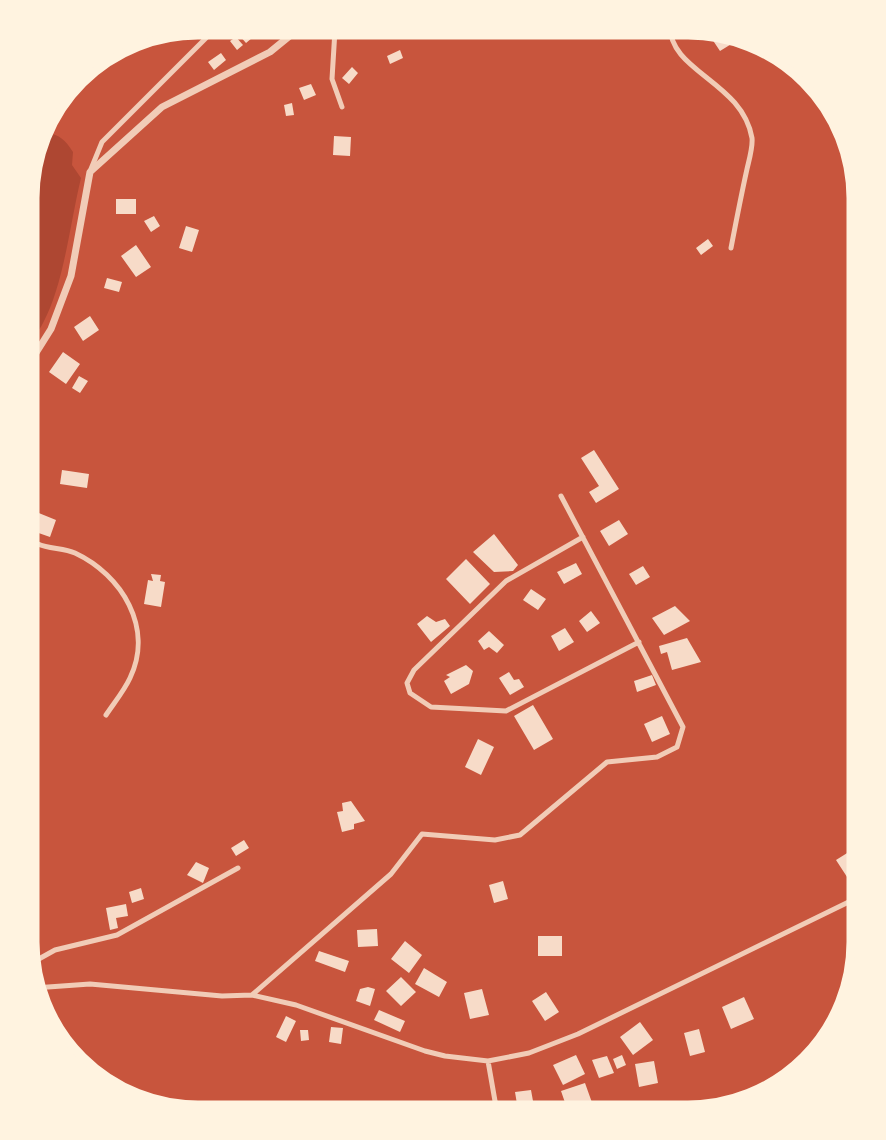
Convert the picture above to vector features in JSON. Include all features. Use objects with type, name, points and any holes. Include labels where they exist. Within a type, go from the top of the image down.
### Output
[{"type":"street","points":[[35,354],[51,329],[71,276],[90,172],[102,142],[209,35]]},
{"type":"street","points":[[90,172],[162,107],[270,52],[291,35]]},
{"type":"street","points":[[335,35],[332,79],[342,107]]},
{"type":"street","points":[[671,35],[675,48],[683,58],[732,97],[741,109],[752,140],[731,248]]},
{"type":"street","points":[[251,995],[391,874],[422,834],[495,839],[520,835],[607,762],[657,757],[677,747],[683,727],[561,496]]},
{"type":"street","points":[[583,537],[506,581],[414,670],[407,683],[410,693],[431,707],[506,711],[639,642]]},
{"type":"street","points":[[35,543],[74,552],[113,578],[134,613],[139,639],[136,657],[130,678],[106,715]]},
{"type":"street","points":[[36,961],[55,950],[117,935],[238,868]]},
{"type":"street","points":[[42,987],[90,984],[222,996],[251,995],[296,1005],[425,1051],[488,1061],[529,1054],[578,1034],[851,901]]},
{"type":"street","points":[[488,1061],[496,1105]]},
{"type":"shaded area","points":[[48,134],[62,138],[73,152],[72,165],[81,178],[56,290],[36,334],[36,177]]},
{"type":"building","points":[[239,35],[250,35],[252,38],[246,43]]},
{"type":"building","points":[[710,36],[732,42],[720,51]]},
{"type":"building","points":[[236,37],[243,45],[237,50],[230,41]]},
{"type":"building","points":[[400,50],[403,58],[390,64],[387,56]]},
{"type":"building","points":[[221,53],[226,60],[214,70],[208,62]]},
{"type":"building","points":[[352,67],[358,73],[349,84],[342,78]]},
{"type":"building","points":[[311,84],[316,95],[304,100],[299,88]]},
{"type":"building","points":[[292,103],[294,115],[286,116],[284,105]]},
{"type":"building","points":[[334,136],[351,137],[350,156],[333,155]]},
{"type":"building","points":[[116,199],[136,199],[136,214],[116,214]]},
{"type":"building","points":[[154,216],[160,226],[151,232],[144,221]]},
{"type":"building","points":[[186,226],[199,230],[192,252],[179,248]]},
{"type":"building","points":[[708,239],[713,246],[701,255],[696,248]]},
{"type":"building","points":[[136,245],[151,267],[136,277],[121,256]]},
{"type":"building","points":[[107,278],[122,282],[119,292],[104,288]]},
{"type":"building","points":[[90,316],[99,330],[83,341],[74,327]]},
{"type":"building","points":[[63,352],[80,364],[66,384],[49,372]]},
{"type":"building","points":[[79,376],[88,381],[80,393],[72,388]]},
{"type":"building","points":[[594,450],[619,489],[596,503],[589,492],[599,486],[581,458]]},
{"type":"building","points":[[62,470],[89,474],[87,488],[60,484]]},
{"type":"building","points":[[35,511],[56,520],[50,537],[35,532]]},
{"type":"building","points":[[619,520],[628,534],[609,546],[600,531]]},
{"type":"building","points":[[494,534],[518,565],[513,571],[494,572],[473,552]]},
{"type":"building","points":[[466,559],[490,584],[470,604],[446,579]]},
{"type":"building","points":[[576,563],[582,574],[564,584],[557,572]]},
{"type":"building","points":[[643,566],[650,577],[636,585],[629,574]]},
{"type":"building","points":[[151,574],[161,575],[160,581],[165,582],[161,607],[144,604],[148,580],[153,581]]},
{"type":"building","points":[[531,589],[546,599],[538,610],[523,600]]},
{"type":"building","points":[[675,606],[690,621],[664,635],[652,618]]},
{"type":"building","points":[[591,611],[600,623],[587,632],[579,621]]},
{"type":"building","points":[[427,616],[436,622],[445,619],[450,626],[431,642],[417,624]]},
{"type":"building","points":[[565,628],[574,642],[559,651],[551,636]]},
{"type":"building","points":[[489,631],[504,645],[497,653],[489,647],[484,650],[478,641]]},
{"type":"building","points":[[687,638],[701,662],[672,670],[667,652],[661,654],[659,646]]},
{"type":"building","points":[[466,665],[473,671],[469,684],[451,694],[444,681],[450,677],[446,675]]},
{"type":"building","points":[[509,672],[514,680],[519,679],[524,687],[510,695],[499,678]]},
{"type":"building","points":[[652,675],[656,685],[637,692],[634,681]]},
{"type":"building","points":[[533,705],[553,739],[534,750],[514,716]]},
{"type":"building","points":[[662,716],[670,734],[652,742],[644,724]]},
{"type":"building","points":[[478,739],[494,747],[481,775],[465,767]]},
{"type":"building","points":[[351,801],[365,821],[354,824],[354,829],[342,832],[337,812],[343,811],[342,803]]},
{"type":"building","points":[[244,840],[249,848],[236,856],[231,848]]},
{"type":"building","points":[[851,851],[851,879],[849,880],[836,860]]},
{"type":"building","points":[[196,862],[209,868],[203,883],[187,875]]},
{"type":"building","points":[[503,881],[508,899],[494,903],[489,885]]},
{"type":"building","points":[[141,888],[144,899],[132,903],[129,892]]},
{"type":"building","points":[[126,904],[128,916],[116,918],[118,928],[110,930],[106,908]]},
{"type":"building","points":[[377,929],[378,946],[358,947],[357,930]]},
{"type":"building","points":[[538,936],[562,936],[562,956],[538,956]]},
{"type":"building","points":[[405,941],[422,955],[409,973],[391,959]]},
{"type":"building","points":[[319,951],[349,961],[345,972],[315,961]]},
{"type":"building","points":[[424,968],[447,982],[439,997],[415,984]]},
{"type":"building","points":[[401,977],[416,992],[401,1006],[386,991]]},
{"type":"building","points":[[360,989],[375,989],[370,1006],[356,1001]]},
{"type":"building","points":[[482,989],[489,1015],[470,1019],[464,993]]},
{"type":"building","points":[[546,992],[559,1012],[545,1021],[532,1001]]},
{"type":"building","points":[[744,997],[754,1019],[731,1029],[722,1007]]},
{"type":"building","points":[[379,1010],[405,1021],[400,1032],[374,1020]]},
{"type":"building","points":[[286,1016],[296,1021],[286,1042],[276,1037]]},
{"type":"building","points":[[640,1022],[653,1040],[633,1055],[620,1037]]},
{"type":"building","points":[[331,1027],[343,1028],[341,1044],[329,1042]]},
{"type":"building","points":[[699,1029],[705,1052],[690,1056],[684,1033]]},
{"type":"building","points":[[300,1030],[308,1030],[309,1040],[301,1041]]},
{"type":"building","points":[[576,1055],[585,1074],[563,1085],[553,1065]]},
{"type":"building","points":[[622,1055],[626,1065],[617,1069],[613,1059]]},
{"type":"building","points":[[607,1056],[614,1073],[599,1078],[592,1060]]},
{"type":"building","points":[[654,1061],[658,1083],[639,1087],[635,1064]]},
{"type":"building","points":[[585,1083],[593,1105],[566,1105],[561,1091]]},
{"type":"building","points":[[531,1090],[533,1101],[517,1104],[515,1092]]}]
